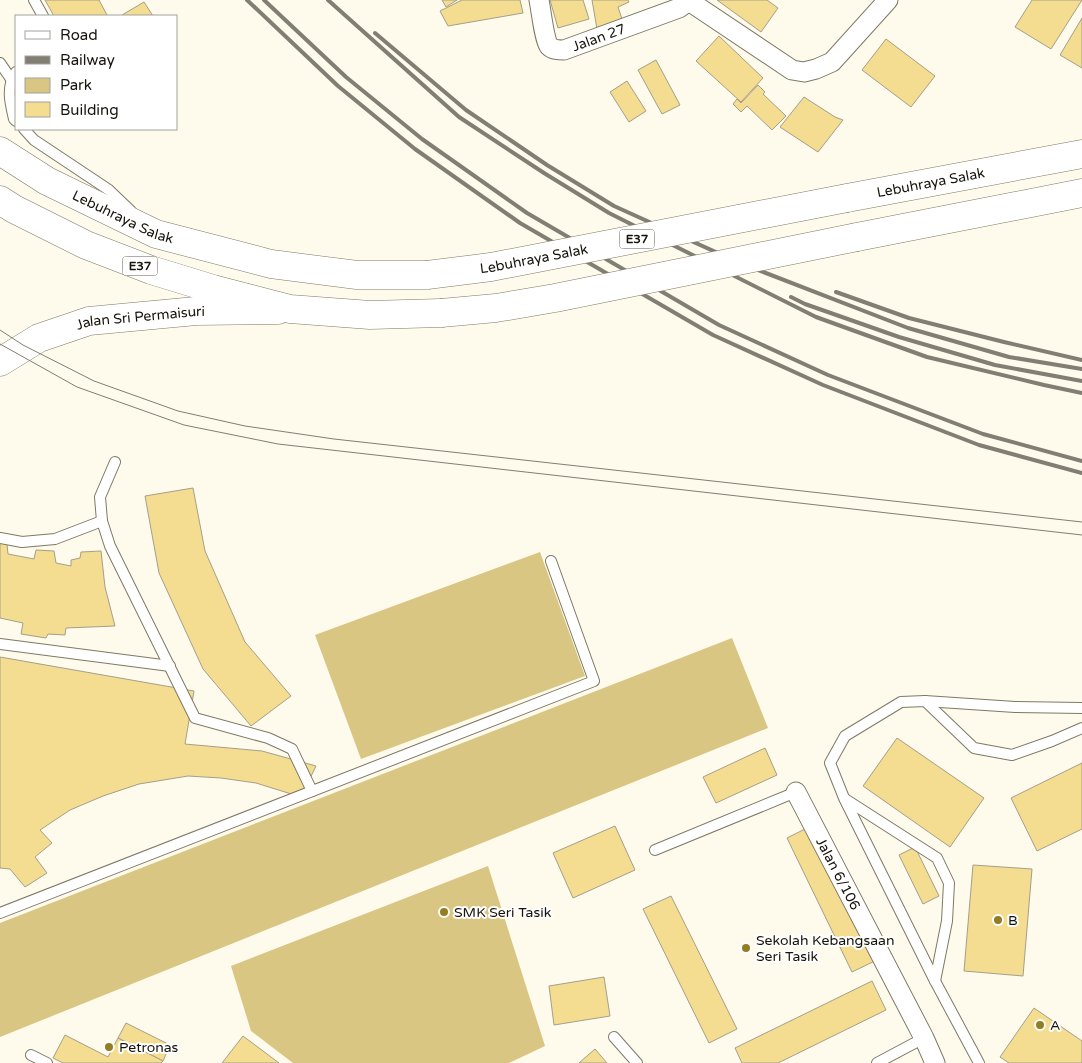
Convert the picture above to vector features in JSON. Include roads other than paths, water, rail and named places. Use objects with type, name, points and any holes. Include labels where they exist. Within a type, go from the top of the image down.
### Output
[{"type":"main road","name":"Lebuhraya Salak","points":[[0,151],[47,180],[156,234],[271,264],[357,275],[427,274],[492,268],[1082,154]]},
{"type":"main road","name":"E37","points":[[0,200],[14,210],[86,245],[150,270],[290,309],[370,315],[441,314],[496,308],[555,298],[1082,193]]},
{"type":"main road","name":"Jalan Sri Permaisuri","points":[[0,362],[39,338],[88,321],[196,311],[290,309]]},
{"type":"street","name":"Jalan 27","points":[[539,0],[546,39],[549,46],[557,51],[679,8],[690,1]]},
{"type":"street","points":[[690,1],[792,70],[804,72],[832,62],[888,0]]},
{"type":"street","name":"Jalan 6/106","points":[[796,792],[924,1038],[935,1063]]},
{"type":"lane","points":[[34,0],[42,15]]},
{"type":"lane","points":[[0,63],[14,75],[9,100],[15,120]]},
{"type":"lane","points":[[25,130],[34,140],[109,190],[156,234]]},
{"type":"lane","points":[[115,462],[100,497],[102,521],[110,546],[196,718],[268,738],[292,749],[312,791]]},
{"type":"lane","points":[[0,538],[22,542],[55,539],[102,521]]},
{"type":"lane","points":[[0,913],[594,680],[551,561]]},
{"type":"lane","points":[[0,644],[170,666]]},
{"type":"lane","points":[[925,701],[974,748],[1012,755],[1082,728]]},
{"type":"lane","points":[[979,1063],[935,981],[844,798],[830,764],[845,736],[901,702],[925,701],[1016,707],[1082,708]]},
{"type":"lane","points":[[655,850],[796,792]]},
{"type":"lane","points":[[844,798],[937,858],[948,884],[947,921],[935,981]]},
{"type":"lane","points":[[614,1037],[637,1063]]},
{"type":"lane","points":[[877,1063],[924,1038]]},
{"type":"lane","points":[[31,1055],[47,1063]]},
{"type":"tram line","points":[[0,330],[23,345],[94,381],[178,411],[245,426],[334,439],[1082,522]]},
{"type":"tram line","points":[[0,344],[77,387],[184,425],[278,444],[1082,535]]},
{"type":"railway","points":[[247,0],[338,86],[415,149],[520,223],[713,335],[823,385],[979,445],[1082,473]]},
{"type":"railway","points":[[264,0],[346,77],[422,139],[527,213],[719,325],[828,375],[983,434],[1082,461]]},
{"type":"railway","points":[[328,0],[459,117],[609,213],[816,317],[927,357],[1082,393]]},
{"type":"railway","points":[[375,33],[466,110],[547,165],[614,206],[740,263],[908,328],[1009,357],[1082,369]]},
{"type":"railway","points":[[836,292],[909,318],[1082,360]]},
{"type":"railway","points":[[791,297],[805,304],[899,337],[995,365],[1082,381]]},
{"type":"place","name":"SMK Seri Tasik","points":[[444,912]]},
{"type":"place","name":"B","points":[[998,920]]},
{"type":"place","name":"Sekolah Kebangsaan Seri Tasik","points":[[746,948]]},
{"type":"place","name":"A","points":[[1040,1025]]},
{"type":"place","name":"Petronas","points":[[109,1047]]}]
